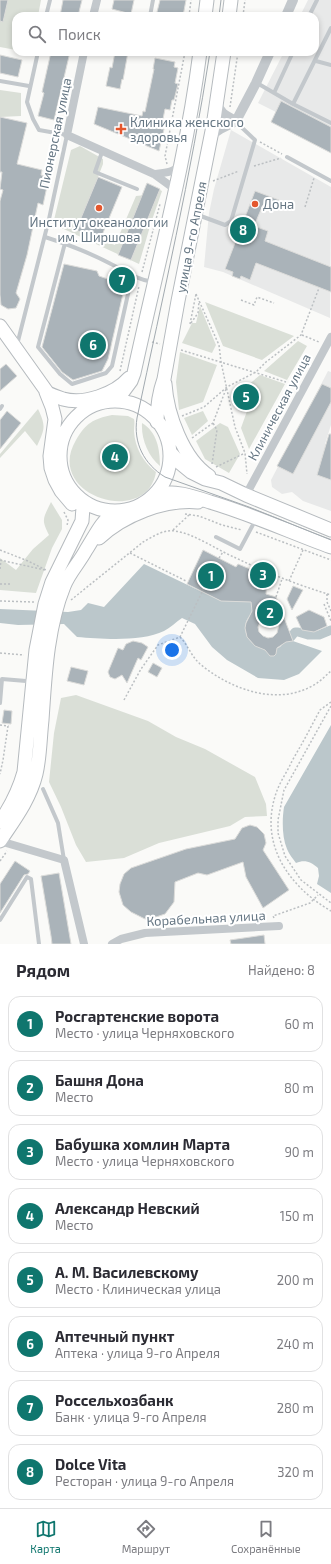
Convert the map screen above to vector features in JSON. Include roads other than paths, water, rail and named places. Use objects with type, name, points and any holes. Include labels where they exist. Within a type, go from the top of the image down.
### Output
[{"type":"main road","points":[[206,12],[207,0]]},
{"type":"main road","points":[[230,12],[231,0]]},
{"type":"main road","name":"улица 9-го Апреля","points":[[117,400],[131,382],[134,373],[176,190],[191,113],[199,56]]},
{"type":"main road","name":"улица 9-го Апреля","points":[[157,422],[157,408],[160,390],[164,379],[211,136],[223,56]]},
{"type":"main road","points":[[0,326],[46,392],[58,406],[65,418],[65,433]]},
{"type":"main road","points":[[46,392],[64,399],[81,400],[112,390],[127,380],[134,373]]},
{"type":"main road","points":[[164,379],[169,410],[186,449],[197,466],[221,483]]},
{"type":"main road","points":[[46,392],[71,406],[87,408]]},
{"type":"main road","points":[[46,392],[55,419],[50,456],[51,468],[61,491],[72,503],[74,508],[76,521],[75,538]]},
{"type":"main road","points":[[0,822],[12,803],[20,786],[24,772],[36,650],[45,631],[52,604],[57,569],[75,538],[84,515],[83,507],[63,477],[60,466],[59,455],[65,433],[71,422],[87,408],[96,404],[117,400],[143,407],[157,422],[166,437],[171,453],[191,472],[205,479],[248,492],[331,530]]},
{"type":"main road","points":[[156,494],[166,477],[171,453]]},
{"type":"main road","points":[[76,495],[95,508],[114,512],[136,508],[156,494],[166,492],[181,494],[220,504],[331,546]]},
{"type":"main road","points":[[86,550],[109,528],[118,522],[150,509],[166,505],[195,502],[220,504]]},
{"type":"main road","points":[[52,604],[95,533],[107,517],[114,512]]},
{"type":"main road","points":[[0,841],[19,813],[29,793],[35,776],[39,757],[44,688],[45,631]]},
{"type":"street","points":[[94,12],[97,0]]},
{"type":"street","points":[[288,12],[293,0]]},
{"type":"street","name":"Пионерская улица","points":[[67,135],[83,56]]},
{"type":"street","points":[[211,136],[231,119],[256,83],[268,56]]},
{"type":"street","points":[[217,103],[219,110],[231,119]]},
{"type":"street","points":[[67,135],[154,174],[176,190]]},
{"type":"street","points":[[154,174],[168,172],[178,168],[182,159]]},
{"type":"street","name":"Клиническая улица","points":[[248,492],[331,336]]},
{"type":"street","points":[[0,841],[64,860],[84,944]]},
{"type":"street","name":"Корабельная улица","points":[[112,944],[121,939],[145,933],[277,926]]},
{"type":"lane","points":[[47,12],[50,0]]},
{"type":"lane","points":[[150,12],[152,0]]},
{"type":"lane","points":[[311,12],[317,0]]},
{"type":"lane","points":[[319,54],[331,28]]},
{"type":"lane","points":[[37,56],[27,102],[33,119],[39,130],[67,135]]},
{"type":"lane","points":[[274,93],[291,56]]},
{"type":"lane","points":[[293,104],[318,56]]},
{"type":"lane","points":[[316,61],[331,65]]},
{"type":"lane","points":[[0,81],[30,86]]},
{"type":"lane","points":[[256,83],[331,123]]},
{"type":"lane","points":[[195,214],[226,225],[231,221],[255,140],[231,119]]},
{"type":"lane","name":"Пионерская улица","points":[[44,239],[67,135]]},
{"type":"lane","points":[[102,152],[94,172],[137,189]]},
{"type":"lane","points":[[287,157],[331,181]]},
{"type":"lane","points":[[16,349],[44,239],[65,243],[111,264],[140,280],[154,282]]},
{"type":"lane","points":[[65,243],[38,347],[60,374],[72,384],[106,373],[112,366],[132,276]]},
{"type":"lane","points":[[216,537],[240,549],[257,517]]},
{"type":"lane","points":[[0,703],[2,679],[26,681]]},
{"type":"lane","points":[[43,789],[58,823],[64,860]]},
{"type":"lane","points":[[0,920],[27,877],[31,879],[39,944]]},
{"type":"waterway","points":[[291,637],[295,632],[308,635],[319,635],[331,630]]},
{"type":"tram line","points":[[220,12],[221,0]]},
{"type":"tram line","points":[[209,56],[167,281],[137,418],[136,427],[139,444],[151,466],[165,477],[249,507],[331,540]]},
{"type":"place","name":"Клиника женского здоровья","points":[[121,129]]},
{"type":"place","name":"Дона","points":[[255,204]]},
{"type":"place","name":"Институт океанологии им. Ширшова","points":[[99,208]]},
{"type":"place","name":"Dolce Vita","points":[[243,230]]},
{"type":"place","name":"Россельхозбанк","points":[[122,280]]},
{"type":"place","name":"Аптечный пункт","points":[[93,345]]},
{"type":"place","name":"А. М. Василевскому","points":[[246,397]]},
{"type":"place","name":"Александр Невский","points":[[115,457]]},
{"type":"place","name":"Бабушка хомлин Марта","points":[[263,575]]},
{"type":"place","name":"Росгартенские ворота","points":[[211,576]]},
{"type":"place","name":"Башня Дона","points":[[270,613]]}]
